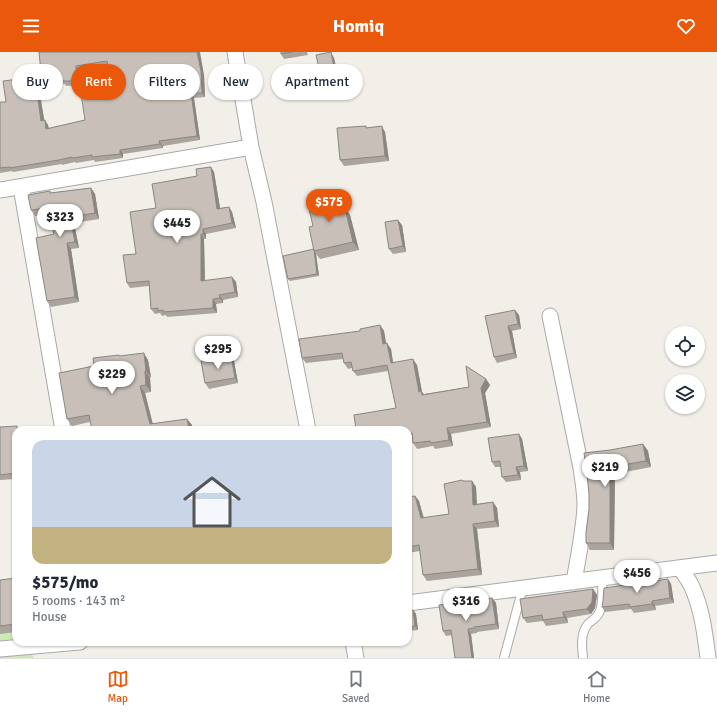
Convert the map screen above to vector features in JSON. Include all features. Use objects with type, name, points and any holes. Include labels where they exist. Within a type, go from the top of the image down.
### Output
[{"type":"street","points":[[235,52],[251,147],[264,202],[307,426]]},
{"type":"street","points":[[0,190],[251,147]]},
{"type":"street","points":[[21,187],[61,426]]},
{"type":"street","points":[[550,316],[584,487],[585,506],[574,582]]},
{"type":"street","points":[[412,602],[717,563]]},
{"type":"street","points":[[680,568],[692,586],[699,606],[708,658]]},
{"type":"street","points":[[0,649],[34,646]]},
{"type":"street","points":[[354,646],[356,658]]},
{"type":"lane","points":[[583,658],[582,637],[588,625],[600,612],[602,578]]},
{"type":"lane","points":[[504,658],[523,587]]},
{"type":"green space","points":[[0,602],[12,622],[12,646],[26,646],[34,658],[0,658]]},
{"type":"building","points":[[39,52],[197,52],[200,64],[134,64],[134,100],[192,100],[197,136],[159,141],[160,144],[120,150],[120,154],[92,157],[92,155],[72,157],[10,168],[0,168],[0,102],[6,102],[3,81],[12,80],[12,100],[38,100],[41,121],[45,120],[46,129],[85,120],[82,100],[126,100],[126,64],[108,64],[107,61],[88,64],[71,64],[71,81],[63,81],[63,64],[40,64]]},
{"type":"building","points":[[281,52],[292,52],[281,54]]},
{"type":"building","points":[[331,52],[333,64],[318,64],[316,55]]},
{"type":"building","points":[[200,66],[201,71],[202,93],[200,93]]},
{"type":"building","points":[[366,126],[366,128],[382,126],[385,156],[340,160],[337,128]]},
{"type":"building","points":[[211,167],[217,209],[229,207],[232,223],[203,229],[203,234],[201,234],[201,281],[232,277],[235,292],[219,295],[220,298],[213,299],[213,308],[163,312],[163,310],[158,311],[158,308],[151,309],[149,281],[127,283],[123,255],[136,254],[130,212],[156,208],[152,184],[197,176],[196,169]]},
{"type":"building","points":[[91,188],[95,213],[70,217],[75,242],[67,243],[75,297],[47,301],[36,238],[54,234],[48,208],[31,210],[28,195],[50,191],[50,193]]},
{"type":"building","points":[[332,194],[334,200],[339,199],[341,208],[345,208],[353,242],[314,251],[309,227],[313,226],[307,200]]},
{"type":"building","points":[[398,220],[403,246],[389,249],[385,222]]},
{"type":"building","points":[[314,249],[317,274],[288,279],[283,256]]},
{"type":"building","points":[[515,310],[518,324],[508,326],[514,353],[494,357],[485,316]]},
{"type":"building","points":[[380,325],[383,344],[387,343],[391,363],[413,359],[419,392],[421,391],[422,395],[469,387],[466,366],[486,379],[481,388],[487,422],[447,428],[449,440],[431,443],[430,441],[413,443],[412,426],[355,426],[354,415],[396,408],[387,365],[353,371],[351,362],[344,363],[342,353],[302,358],[299,339],[360,331],[360,329]]},
{"type":"building","points":[[144,353],[146,385],[140,386],[150,424],[187,419],[188,426],[91,426],[89,415],[67,419],[59,373],[94,366],[93,358]]},
{"type":"building","points":[[231,356],[235,378],[205,383],[201,361]]},
{"type":"building","points":[[12,426],[12,474],[0,475],[0,427]]},
{"type":"building","points":[[519,434],[524,466],[516,467],[518,475],[502,477],[500,461],[492,462],[488,438]]},
{"type":"building","points":[[643,444],[646,461],[610,467],[610,543],[586,543],[589,494],[584,453]]},
{"type":"building","points":[[462,480],[472,481],[473,505],[493,502],[495,521],[473,524],[478,569],[423,575],[419,545],[412,546],[412,496],[415,496],[421,518],[449,514],[444,484]]},
{"type":"building","points":[[12,578],[12,624],[0,626],[0,580]]},
{"type":"building","points":[[668,579],[670,598],[652,601],[652,604],[630,607],[629,604],[602,607],[604,588]]},
{"type":"building","points":[[593,589],[592,602],[587,609],[563,612],[564,617],[543,620],[542,615],[523,618],[520,599]]},
{"type":"building","points":[[492,598],[496,624],[468,629],[472,658],[455,658],[451,630],[443,631],[439,605]]},
{"type":"building","points":[[412,610],[413,610],[415,626],[412,626]]}]
